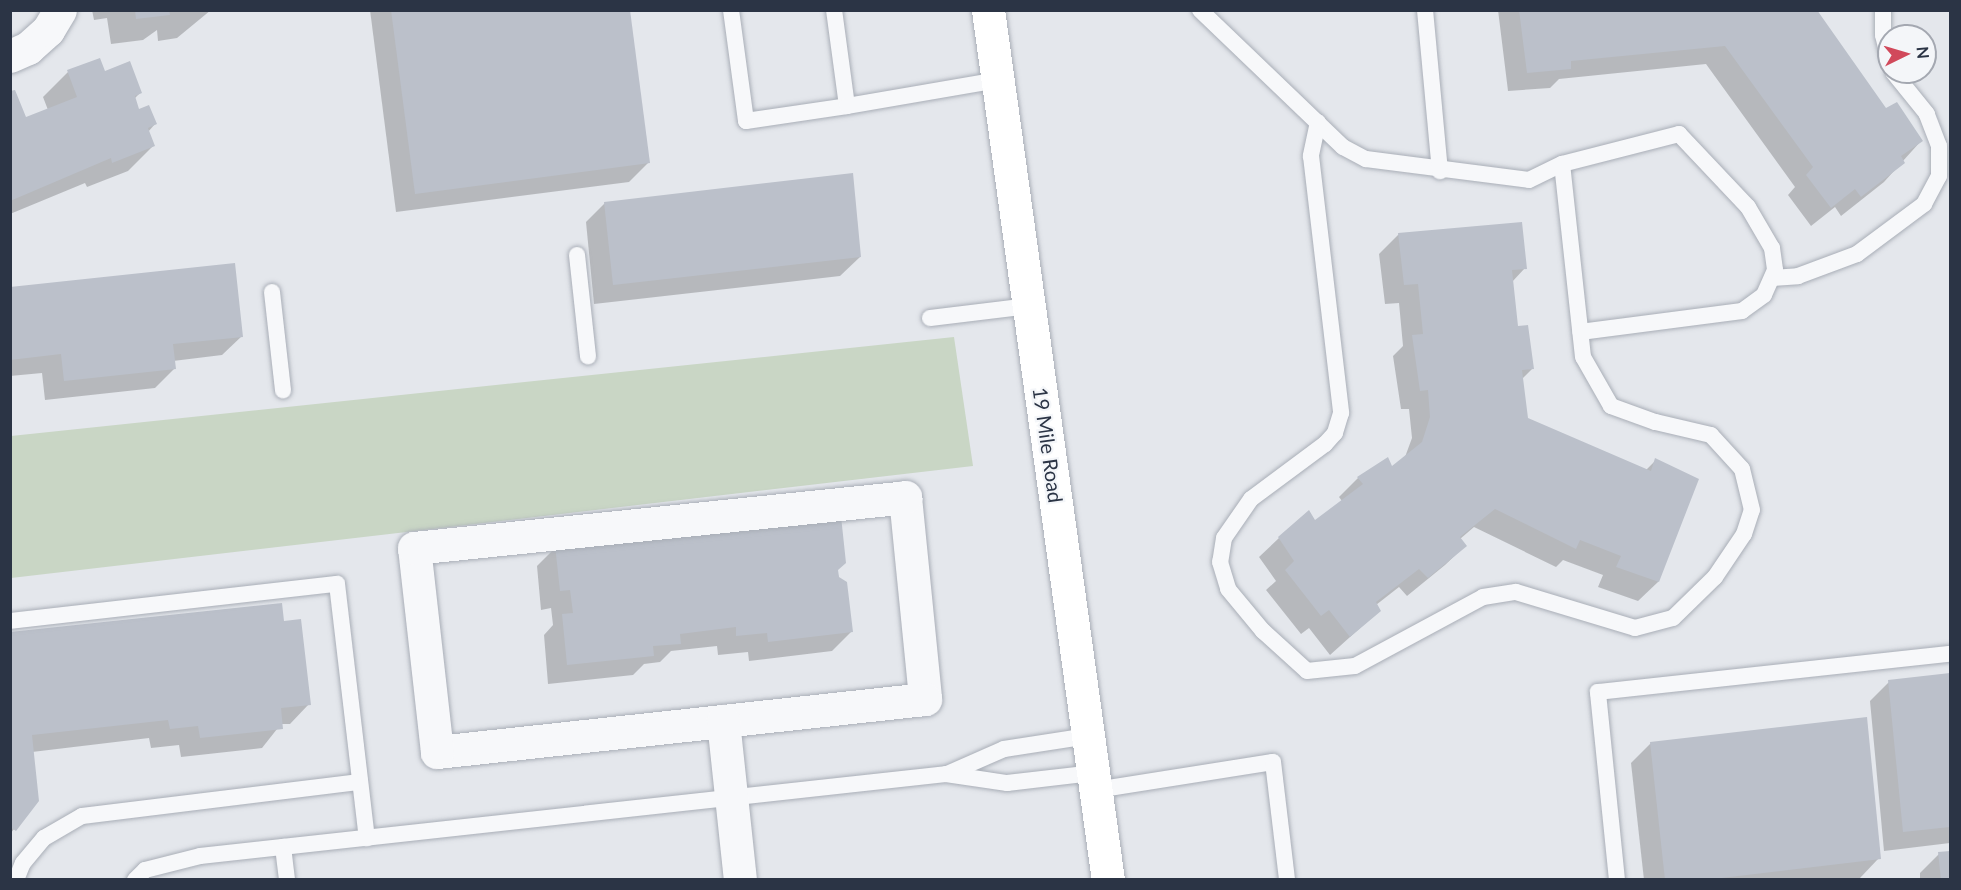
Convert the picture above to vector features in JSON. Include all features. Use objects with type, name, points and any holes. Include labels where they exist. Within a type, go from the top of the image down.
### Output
[{"type":"street","name":"19 Mile Road","points":[[988,10],[1108,879]]},
{"type":"street","points":[[10,56],[28,48],[54,20]]},
{"type":"street","points":[[905,496],[924,699],[723,721],[437,752],[414,548],[905,496]]},
{"type":"street","points":[[723,721],[740,879]]},
{"type":"lane","points":[[731,10],[746,121],[997,80]]},
{"type":"lane","points":[[834,10],[847,106]]},
{"type":"lane","points":[[1200,10],[1343,147],[1366,159],[1440,171],[1529,180],[1562,164],[1679,134],[1748,207],[1772,248],[1772,278],[1764,295],[1742,311],[1580,332]]},
{"type":"lane","points":[[1425,10],[1440,171]]},
{"type":"lane","points":[[1772,278],[1798,276],[1857,254],[1924,204],[1939,176],[1939,146],[1927,114],[1899,84]]},
{"type":"lane","points":[[1318,122],[1311,156],[1341,413],[1335,433],[1325,444],[1251,499],[1224,538],[1220,562],[1228,589],[1263,631],[1307,671],[1355,666],[1483,597],[1516,591],[1635,628],[1673,618],[1715,577],[1744,534],[1752,510],[1742,470],[1712,435],[1655,422],[1611,406],[1583,357],[1562,164]]},
{"type":"lane","points":[[577,255],[588,356]]},
{"type":"lane","points":[[272,292],[283,390]]},
{"type":"lane","points":[[930,318],[1029,306]]},
{"type":"lane","points":[[10,621],[337,584],[367,838]]},
{"type":"lane","points":[[1617,879],[1598,692],[1950,654]]},
{"type":"lane","points":[[946,774],[1004,749],[1088,736]]},
{"type":"lane","points":[[135,879],[145,870],[200,856],[946,774],[1007,783],[1095,781],[1273,762],[1287,879]]},
{"type":"lane","points":[[15,879],[23,863],[44,838],[82,816],[360,782]]},
{"type":"lane","points":[[283,847],[287,879]]},
{"type":"green space","points":[[954,337],[973,466],[11,578],[11,436]]},
{"type":"building","points":[[135,10],[169,10],[170,15],[136,19]]},
{"type":"building","points":[[391,10],[630,10],[650,163],[415,194]]},
{"type":"building","points":[[1519,10],[1817,10],[1886,108],[1897,102],[1923,141],[1901,156],[1905,163],[1861,197],[1855,189],[1831,208],[1806,175],[1813,167],[1725,46],[1571,61],[1571,69],[1527,73]]},
{"type":"building","points":[[100,58],[105,71],[130,61],[142,93],[135,96],[139,109],[149,105],[157,124],[148,128],[155,146],[112,163],[111,158],[10,201],[10,91],[15,90],[26,117],[77,97],[67,70]]},
{"type":"building","points":[[853,173],[861,257],[613,285],[604,202]]},
{"type":"building","points":[[1522,222],[1527,269],[1512,270],[1518,326],[1528,325],[1534,369],[1522,370],[1528,418],[1651,471],[1655,458],[1699,479],[1659,582],[1616,567],[1621,556],[1580,540],[1576,549],[1495,509],[1460,537],[1467,546],[1428,578],[1419,569],[1376,602],[1381,611],[1350,637],[1329,610],[1321,616],[1285,570],[1294,561],[1278,537],[1309,510],[1315,520],[1363,484],[1357,477],[1388,457],[1392,466],[1422,442],[1430,417],[1428,390],[1420,391],[1412,335],[1423,334],[1418,284],[1404,285],[1398,233]]},
{"type":"building","points":[[235,263],[243,337],[173,344],[176,369],[64,381],[61,354],[10,360],[10,287]]},
{"type":"building","points":[[841,516],[846,563],[838,570],[839,577],[847,582],[853,632],[768,642],[767,633],[736,636],[736,627],[680,634],[681,644],[653,646],[654,656],[567,665],[562,614],[573,613],[570,590],[560,591],[555,545]]},
{"type":"building","points":[[282,603],[284,621],[301,619],[311,705],[281,708],[283,729],[200,738],[198,726],[170,729],[168,720],[32,735],[39,801],[16,831],[10,827],[10,632]]},
{"type":"building","points":[[1950,673],[1950,827],[1903,832],[1888,680]]},
{"type":"building","points":[[1867,717],[1881,859],[1705,880],[1665,880],[1650,742]]},
{"type":"building","points":[[1950,851],[1950,880],[1941,880],[1938,852]]}]
